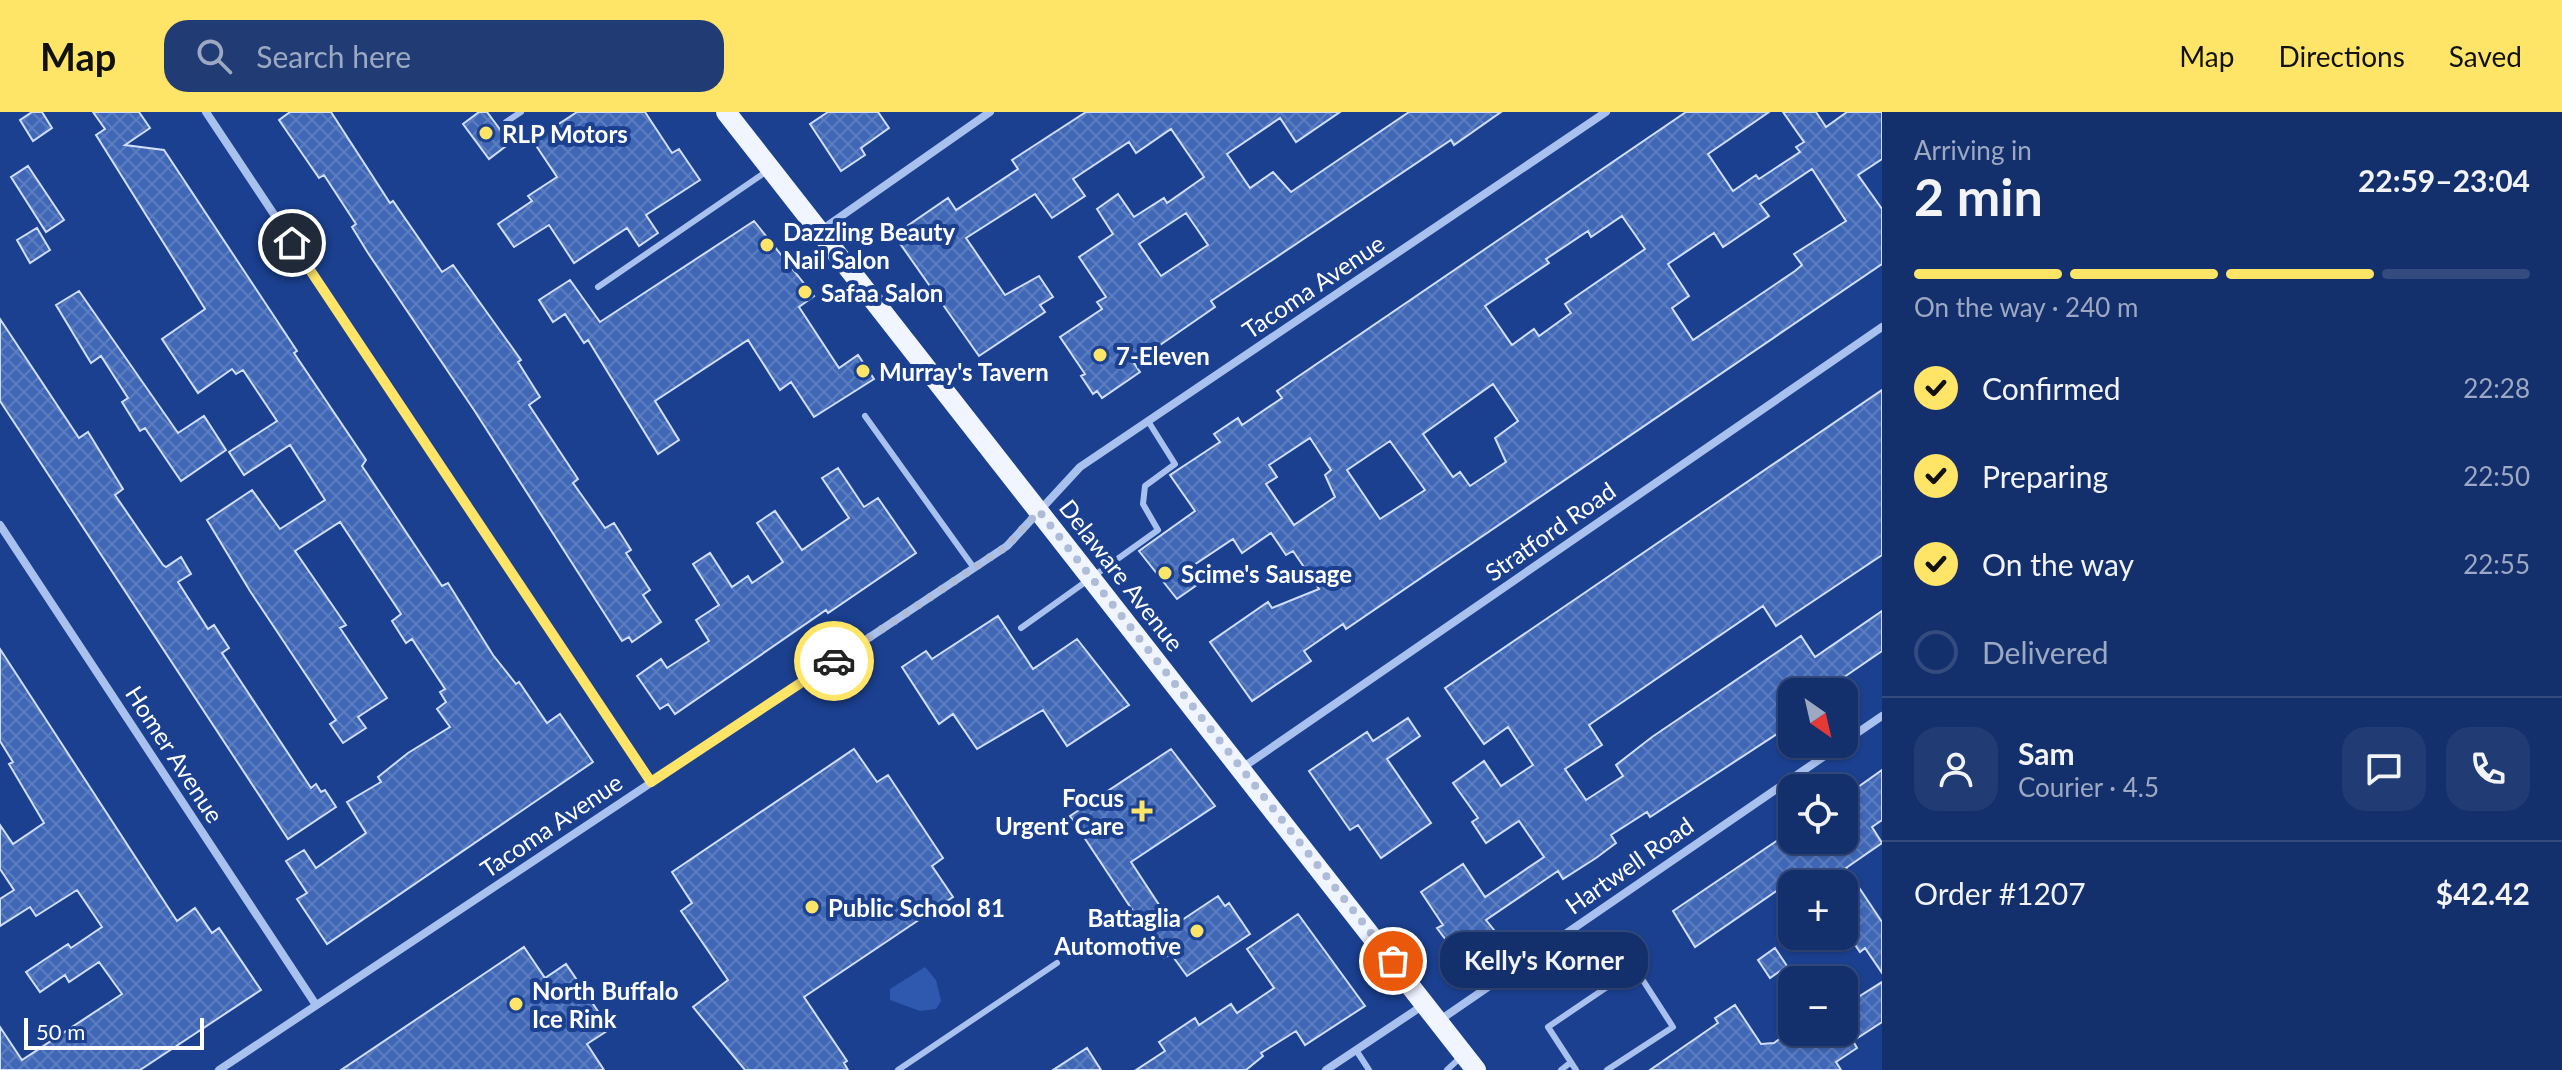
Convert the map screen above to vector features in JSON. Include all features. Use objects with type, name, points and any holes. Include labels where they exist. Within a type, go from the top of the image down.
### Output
[{"type":"main road","name":"Delaware Avenue","points":[[734,115],[770,169],[1470,1062]]},
{"type":"street","points":[[206,112],[651,782]]},
{"type":"street","points":[[819,232],[990,112]]},
{"type":"street","name":"Tacoma Avenue","points":[[219,1070],[1007,546],[1080,467],[1606,112]]},
{"type":"street","name":"Stratford Road","points":[[1241,768],[1882,327]]},
{"type":"street","name":"Homer Avenue","points":[[0,525],[316,1005]]},
{"type":"street","name":"Hartwell Road","points":[[1858,733],[1882,716]]},
{"type":"street","name":"Hartwell Road","points":[[1440,1020],[1821,758]]},
{"type":"street","points":[[1326,1070],[1426,1003]]},
{"type":"lane","points":[[506,122],[521,112]]},
{"type":"lane","points":[[598,287],[770,169]]},
{"type":"lane","points":[[865,416],[974,568]]},
{"type":"lane","points":[[1021,628],[1158,530],[1143,504],[1145,486],[1175,464],[1148,421]]},
{"type":"lane","points":[[898,1070],[1057,963]]},
{"type":"lane","points":[[1576,1070],[1548,1027],[1635,968],[1673,1027],[1607,1070]]},
{"type":"lane","points":[[1356,1050],[1369,1070]]},
{"type":"lane","points":[[1447,1070],[1470,1062]]},
{"type":"lane","points":[[1561,1070],[1571,1062]]},
{"type":"shaded area","points":[[925,967],[936,980],[941,1001],[936,1009],[920,1011],[890,1000],[890,989]]},
{"type":"building","points":[[32,112],[42,112],[52,128],[33,141],[20,120]]},
{"type":"building","points":[[93,112],[139,112],[150,128],[125,145],[164,150],[297,351],[294,353],[366,460],[362,466],[442,586],[448,583],[493,655],[516,684],[519,682],[547,723],[560,714],[593,762],[327,944],[297,899],[307,893],[286,861],[304,850],[316,868],[366,833],[347,802],[381,782],[378,777],[408,753],[450,727],[437,709],[446,702],[440,692],[445,689],[412,639],[406,643],[392,621],[401,614],[340,522],[295,551],[346,625],[340,628],[387,698],[358,717],[366,728],[343,743],[330,724],[336,720],[207,520],[252,490],[280,529],[325,500],[290,445],[244,475],[229,452],[277,421],[243,370],[236,374],[232,369],[198,393],[162,339],[205,309],[96,135],[105,129]]},
{"type":"building","points":[[290,112],[331,112],[390,203],[393,201],[442,272],[453,265],[521,360],[518,362],[540,397],[529,405],[578,479],[573,483],[605,528],[614,523],[631,550],[626,553],[650,590],[643,595],[661,622],[632,642],[629,637],[622,641],[474,410],[368,253],[352,227],[356,224],[324,175],[319,178],[279,120]]},
{"type":"building","name":"RLP Motors","points":[[479,112],[487,112],[510,143],[489,159],[463,124]]},
{"type":"building","points":[[577,112],[645,112],[672,153],[679,149],[700,180],[646,215],[658,233],[639,246],[627,228],[574,263],[549,225],[514,247],[498,224],[532,201],[528,196],[557,177],[533,141]]},
{"type":"building","points":[[828,112],[878,112],[889,128],[861,148],[865,155],[841,171],[810,124]]},
{"type":"building","points":[[1086,112],[1340,112],[1296,142],[1280,118],[1227,154],[1250,188],[1273,172],[1291,192],[1409,112],[1501,112],[1454,145],[1451,140],[1211,301],[1215,307],[1134,363],[1140,372],[1102,398],[1097,391],[1093,394],[1081,376],[1085,374],[1060,337],[1102,309],[1097,302],[1106,297],[1079,257],[1113,234],[1097,209],[1118,194],[1134,217],[1164,198],[1167,203],[1204,177],[1171,129],[1136,153],[1129,142],[1073,179],[1085,196],[1052,218],[1035,194],[966,238],[1005,295],[1039,276],[1053,297],[1040,305],[1045,312],[979,356],[894,235],[948,198],[956,210],[1018,169],[1012,160]],"holes":[[[1186,213],[1208,245],[1161,276],[1139,244]]]},
{"type":"building","points":[[1686,112],[1769,112],[1708,154],[1733,191],[1756,175],[1759,179],[1800,152],[1796,147],[1804,142],[1783,112],[1816,112],[1826,127],[1847,112],[1882,112],[1882,159],[1858,175],[1882,209],[1882,264],[1346,629],[1343,624],[1304,651],[1311,661],[1252,701],[1210,642],[1268,602],[1272,608],[1319,589],[1293,551],[1286,555],[1271,533],[1242,553],[1233,539],[1194,565],[1204,580],[1177,599],[1139,551],[1195,511],[1170,475],[1220,442],[1214,434],[1238,418],[1242,425],[1282,398],[1277,391]],"holes":[[[1812,169],[1846,221],[1794,254],[1802,265],[1795,271],[1693,340],[1672,308],[1689,296],[1668,264],[1714,233],[1723,247],[1769,216],[1760,204]],[[1622,216],[1645,249],[1565,304],[1571,313],[1539,336],[1534,329],[1512,345],[1485,306],[1549,263],[1546,259],[1588,231],[1591,237]],[[1493,384],[1518,421],[1495,438],[1506,462],[1470,486],[1460,472],[1453,477],[1423,434]],[[1310,438],[1331,470],[1325,475],[1335,497],[1294,525],[1266,484],[1277,477],[1269,465]],[[1390,441],[1425,490],[1380,519],[1347,470]]]},
{"type":"building","points":[[28,166],[64,220],[46,232],[11,177]]},
{"type":"building","points":[[754,221],[814,296],[799,307],[839,368],[858,355],[874,379],[814,417],[791,382],[780,390],[748,340],[655,401],[679,440],[658,454],[588,340],[584,343],[565,314],[553,322],[539,300],[570,280],[600,322]]},
{"type":"building","points":[[37,228],[50,250],[30,263],[17,240]]},
{"type":"building","points":[[79,291],[178,433],[204,416],[226,450],[181,481],[145,428],[140,431],[122,402],[128,398],[101,356],[91,363],[56,305]]},
{"type":"building","points":[[0,319],[79,438],[88,432],[123,489],[115,495],[163,565],[166,567],[181,557],[191,574],[178,582],[208,629],[214,625],[229,648],[222,653],[311,788],[316,784],[321,792],[325,790],[336,807],[288,839],[0,401]]},
{"type":"building","points":[[1882,390],[1882,555],[1776,626],[1763,606],[1589,725],[1602,745],[1565,769],[1586,800],[1623,776],[1616,765],[1652,737],[1801,636],[1815,657],[1882,611],[1882,651],[1843,678],[1778,678],[1778,733],[1650,817],[1647,812],[1611,835],[1616,843],[1596,858],[1563,879],[1558,871],[1486,920],[1498,935],[1462,961],[1437,928],[1443,925],[1421,892],[1463,864],[1485,897],[1544,857],[1519,821],[1486,843],[1472,822],[1478,818],[1453,783],[1484,761],[1501,786],[1533,765],[1508,727],[1484,744],[1445,688]]},
{"type":"building","points":[[838,468],[864,507],[878,498],[916,553],[828,613],[826,610],[675,714],[668,704],[660,709],[637,676],[661,659],[667,668],[709,641],[696,620],[719,605],[693,564],[710,553],[732,587],[748,576],[752,583],[783,562],[757,523],[775,511],[802,550],[849,518],[822,478]]},
{"type":"building","points":[[998,616],[1033,669],[1077,639],[1129,705],[1067,746],[1043,710],[977,749],[953,714],[939,724],[902,667],[926,651],[932,659]]},
{"type":"building","points":[[0,649],[177,921],[195,908],[212,933],[219,928],[261,990],[140,1070],[0,1070],[0,1027],[22,1060],[122,994],[99,962],[69,982],[65,975],[40,992],[26,972],[68,944],[71,948],[102,927],[77,890],[36,916],[30,907],[0,926],[0,899],[14,890],[0,869],[0,825],[13,844],[44,823],[9,764],[13,762],[0,741]]},
{"type":"building","points":[[1408,718],[1420,736],[1387,759],[1431,823],[1381,858],[1358,825],[1350,830],[1309,771],[1367,732],[1373,741]]},
{"type":"building","name":"Public School 81","points":[[854,749],[877,782],[888,775],[943,858],[932,866],[953,897],[804,997],[847,1061],[844,1063],[848,1070],[745,1070],[693,1007],[728,980],[681,911],[692,903],[672,872]]},
{"type":"building","name":"Focus Urgent Care","points":[[1171,749],[1215,806],[1131,862],[1173,926],[1218,896],[1225,906],[1229,903],[1250,934],[1187,976],[1171,954],[1164,958],[1070,816]]},
{"type":"building","points":[[1882,770],[1882,820],[1872,827],[1882,843],[1847,870],[1778,870],[1778,890],[1695,947],[1673,911],[1778,840],[1778,854],[1858,854],[1858,787]]},
{"type":"building","points":[[1858,886],[1882,922],[1882,973],[1865,948],[1860,952]]},
{"type":"building","points":[[1298,914],[1365,1006],[1305,1045],[1296,1031],[1261,1053],[1263,1056],[1246,1070],[1136,1070],[1165,1051],[1159,1042],[1195,1018],[1199,1025],[1231,1004],[1237,1013],[1274,988],[1247,949]]},
{"type":"building","name":"North Buffalo Ice Rink","points":[[524,947],[545,978],[566,964],[610,1029],[587,1044],[604,1070],[341,1070]]},
{"type":"building","points":[[1775,948],[1787,966],[1778,966],[1778,972],[1770,978],[1758,960]]},
{"type":"building","points":[[1882,982],[1882,1022],[1858,1038],[1858,997]]},
{"type":"building","points":[[1735,1005],[1761,1044],[1778,1040],[1778,1046],[1857,1048],[1836,1062],[1841,1070],[1650,1070],[1718,1023],[1715,1018]]},
{"type":"building","points":[[1087,1048],[1101,1070],[1053,1070]]},
{"type":"way so far","points":[[834,661],[1007,546],[1039,511],[1393,961]]},
{"type":"place","name":"RLP Motors","points":[[486,133]]},
{"type":"place","name":"Dazzling Beauty Nail Salon","points":[[767,245]]},
{"type":"place","name":"Safaa Salon","points":[[805,292]]},
{"type":"place","name":"7-Eleven","points":[[1100,355]]},
{"type":"place","name":"Murray's Tavern","points":[[863,371]]},
{"type":"place","name":"Scime's Sausage","points":[[1165,573]]},
{"type":"place","name":"Focus Urgent Care","points":[[1142,811]]},
{"type":"place","name":"Public School 81","points":[[812,907]]},
{"type":"place","name":"Battaglia Automotive","points":[[1197,931]]},
{"type":"place","name":"Kelly's Korner","points":[[1393,961]]},
{"type":"place","name":"North Buffalo Ice Rink","points":[[516,1004]]},
{"type":"route","points":[[292,243],[651,782],[834,661]]}]
